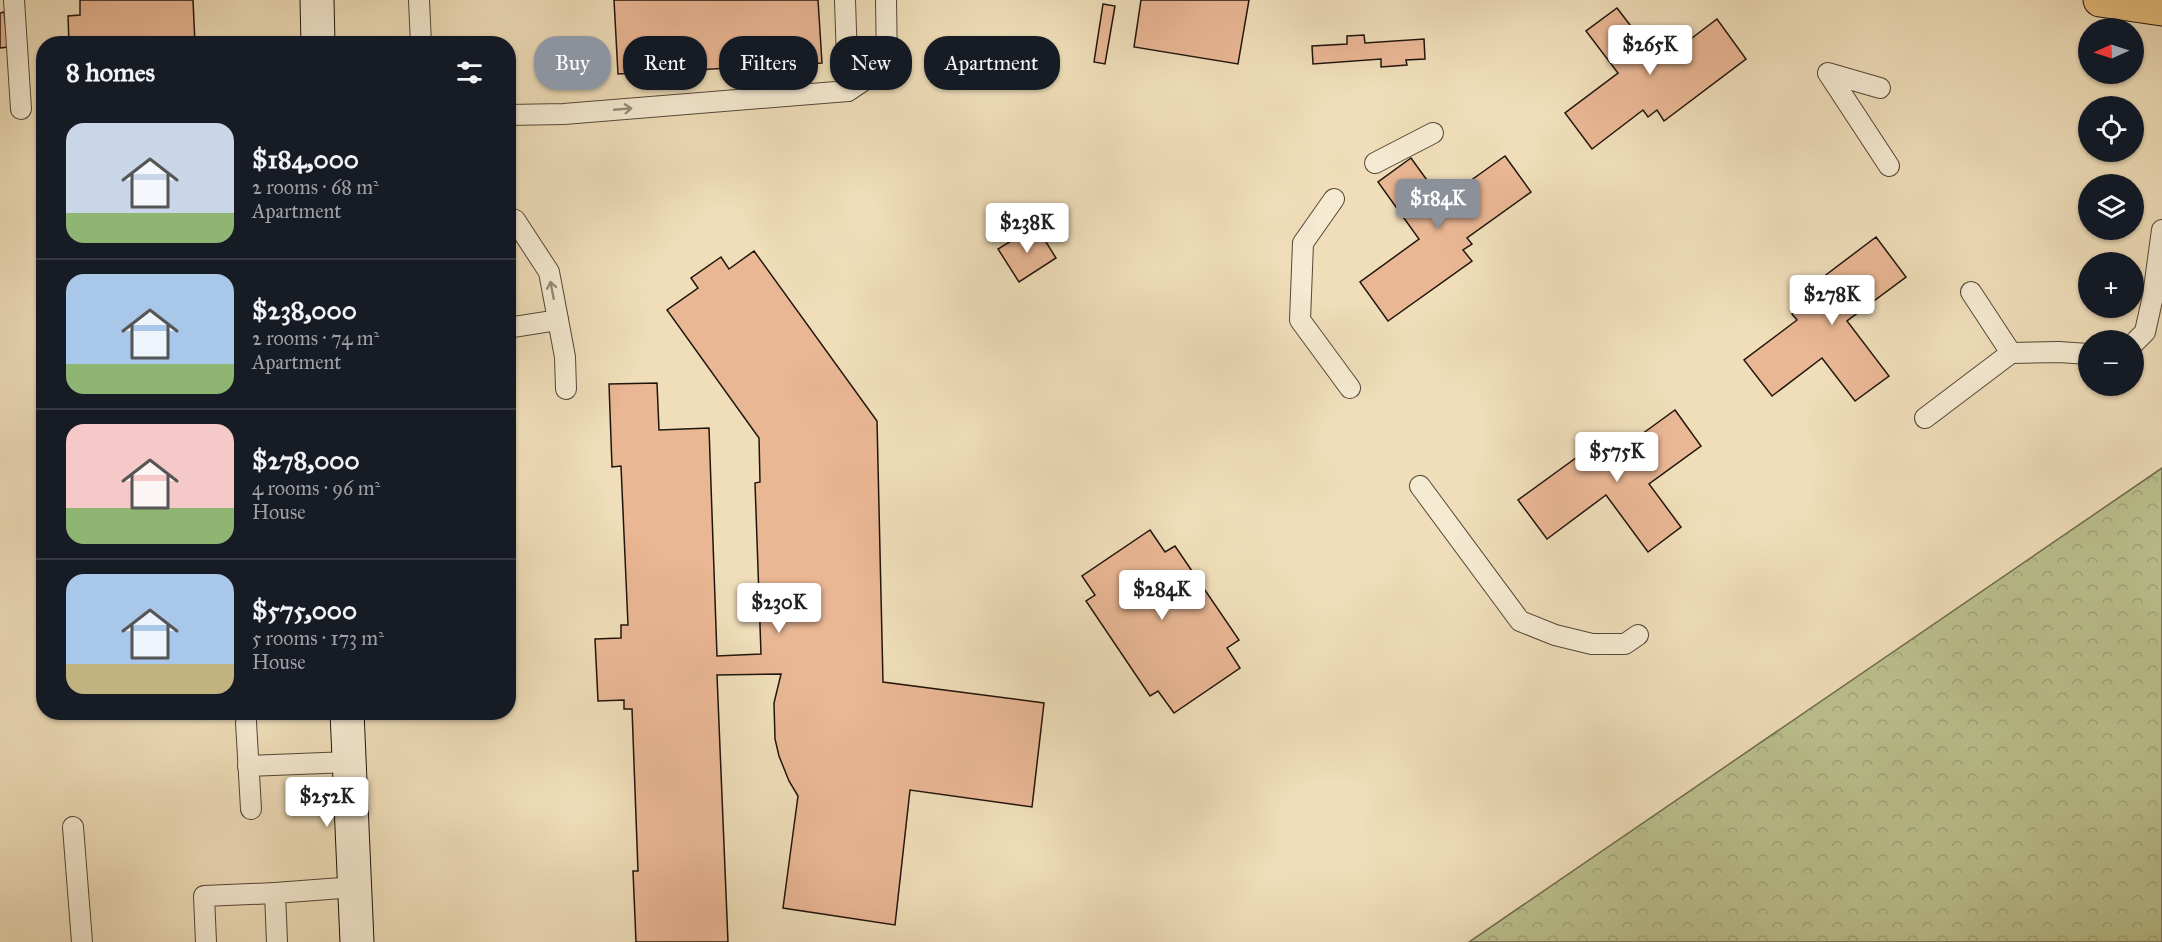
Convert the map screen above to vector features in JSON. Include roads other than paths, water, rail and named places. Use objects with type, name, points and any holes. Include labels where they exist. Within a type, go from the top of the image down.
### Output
[{"type":"main road","points":[[317,0],[318,36]]},
{"type":"main road","points":[[2112,1],[2162,9]]},
{"type":"main road","points":[[347,720],[357,942]]},
{"type":"lane","points":[[14,0],[21,108]]},
{"type":"lane","points":[[419,0],[421,36]]},
{"type":"lane","points":[[844,0],[848,91]]},
{"type":"lane","points":[[516,115],[564,114],[848,91],[887,65],[886,0]]},
{"type":"lane","points":[[1880,88],[1828,73],[1888,166]]},
{"type":"lane","points":[[1375,163],[1433,133]]},
{"type":"lane","points":[[1334,199],[1303,243],[1300,321],[1350,388]]},
{"type":"lane","points":[[516,222],[549,272],[565,357],[566,389]]},
{"type":"lane","points":[[2144,333],[2153,296],[2162,230]]},
{"type":"lane","points":[[1971,292],[2011,353]]},
{"type":"lane","points":[[516,327],[558,320]]},
{"type":"lane","points":[[1925,418],[2011,353],[2078,353]]},
{"type":"lane","points":[[1420,486],[1491,585],[1520,621],[1555,635],[1592,644],[1625,644],[1638,634]]},
{"type":"lane","points":[[246,722],[251,810]]},
{"type":"lane","points":[[248,766],[349,762]]},
{"type":"lane","points":[[73,827],[82,942]]},
{"type":"lane","points":[[206,942],[204,896],[355,887]]},
{"type":"lane","points":[[275,893],[277,942]]}]
